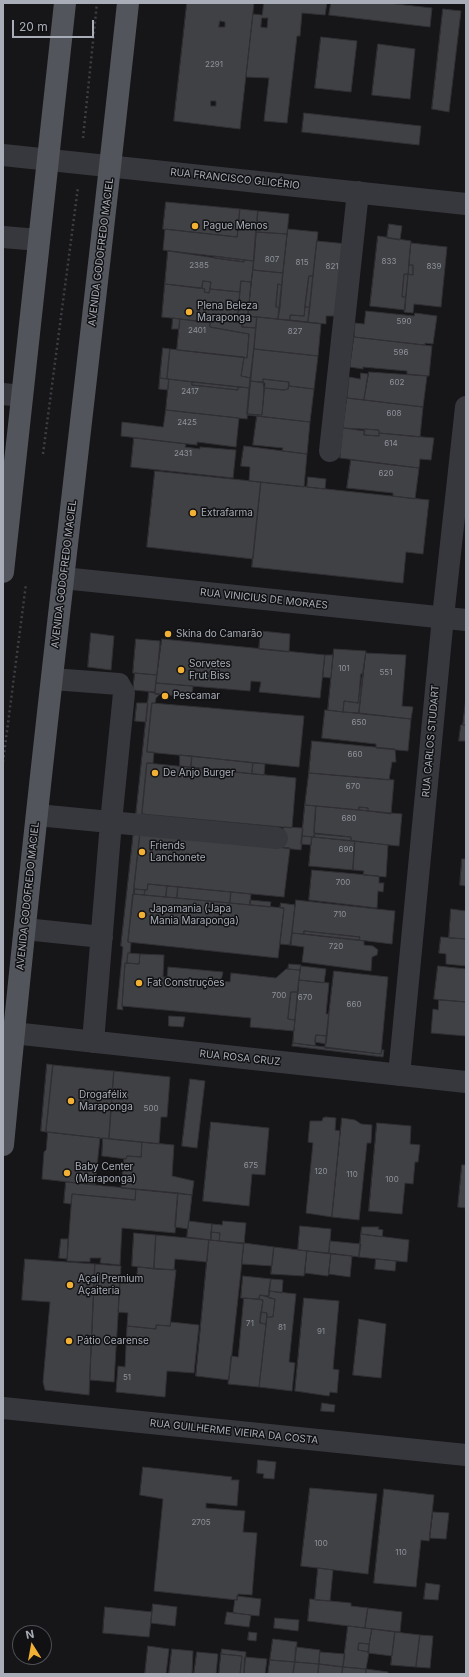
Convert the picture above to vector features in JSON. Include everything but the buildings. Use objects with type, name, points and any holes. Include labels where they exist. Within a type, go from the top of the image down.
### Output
[{"type":"main road","points":[[3,572],[12,395],[39,240],[64,3]]},
{"type":"main road","name":"AVENIDA GODOFREDO MACIEL","points":[[3,1145],[37,815],[111,166],[128,3]]},
{"type":"street","name":"RUA FRANCISCO GLICÉRIO","points":[[3,155],[466,204]]},
{"type":"street","points":[[330,451],[358,192]]},
{"type":"street","points":[[3,237],[39,240]]},
{"type":"street","name":"RUA CARLOS STUDART","points":[[399,1075],[443,618],[466,407]]},
{"type":"street","name":"RUA VINICIUS DE MORAES","points":[[63,578],[466,620]]},
{"type":"street","points":[[52,679],[119,684],[124,693],[111,822],[93,1042]]},
{"type":"street","points":[[37,815],[277,838]]},
{"type":"street","points":[[25,929],[102,937]]},
{"type":"street","name":"RUA ROSA CRUZ","points":[[14,1033],[466,1082]]},
{"type":"street","name":"RUA GUILHERME VIEIRA DA COSTA","points":[[3,1408],[466,1455]]},
{"type":"path","points":[[43,456],[80,163],[98,3]]},
{"type":"path","points":[[3,762],[27,582]]},
{"type":"place","name":"Pague Menos","points":[[195,226]]},
{"type":"place","name":"Plena Beleza Maraponga","points":[[189,312]]},
{"type":"place","name":"Extrafarma","points":[[193,513]]},
{"type":"place","name":"Skina do Camarão","points":[[168,634]]},
{"type":"place","name":"Sorvetes Frut Biss","points":[[181,670]]},
{"type":"place","name":"Pescamar","points":[[165,696]]},
{"type":"place","name":"De Anjo Burger","points":[[155,773]]},
{"type":"place","name":"Friends Lanchonete","points":[[142,852]]},
{"type":"place","name":"Japamania (Japa Mania Maraponga)","points":[[142,915]]},
{"type":"place","name":"Fat Construções","points":[[139,983]]},
{"type":"place","name":"Drogafélix Maraponga","points":[[71,1101]]},
{"type":"place","name":"Baby Center (Maraponga)","points":[[67,1173]]},
{"type":"place","name":"Açaí Premium Açaiteria","points":[[70,1285]]},
{"type":"place","name":"Pátio Cearense","points":[[69,1341]]}]
